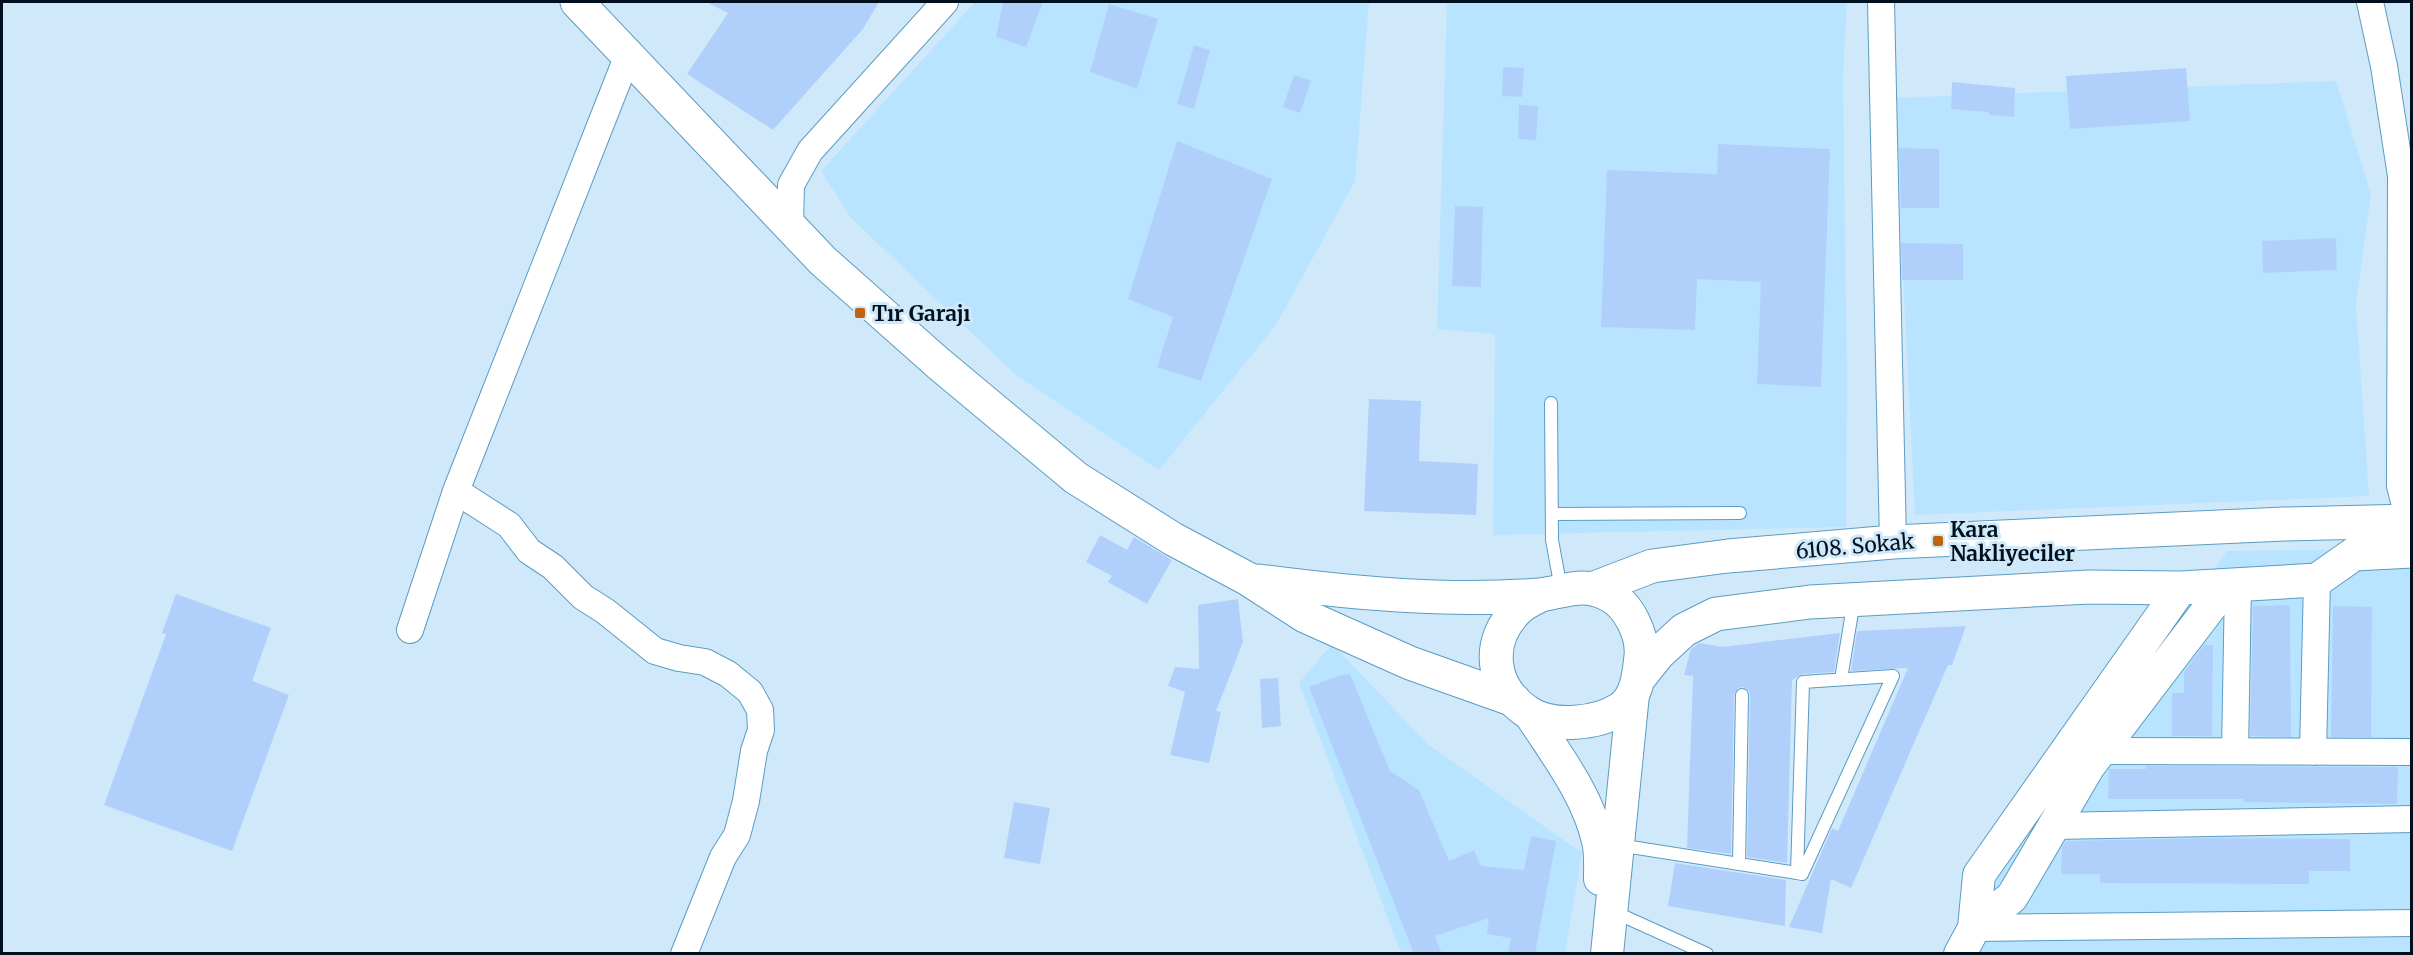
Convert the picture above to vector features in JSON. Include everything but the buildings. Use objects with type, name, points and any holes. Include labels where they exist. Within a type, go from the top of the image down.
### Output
[{"type":"main road","points":[[577,2],[823,261],[938,363],[1076,478],[1173,539],[1248,579],[1316,620],[1410,663],[1522,707],[1576,723],[1602,719],[1622,708],[1659,653],[1684,630],[1716,614],[1810,602],[2089,587],[2181,588],[2317,580],[2354,554],[2411,529]]},
{"type":"main road","name":"6108. Sokak","points":[[1564,591],[1652,566],[1728,556],[1893,542],[2284,524],[2411,529]]},
{"type":"main road","points":[[1248,579],[1341,592],[1444,598],[1564,591],[1611,595],[1625,609],[1637,629],[1642,649],[1636,686]]},
{"type":"main road","points":[[1522,707],[1502,685],[1496,670],[1496,651],[1502,629],[1519,608],[1564,591]]},
{"type":"street","points":[[790,226],[791,184],[810,151],[945,2]]},
{"type":"street","points":[[1881,2],[1893,542]]},
{"type":"street","points":[[2370,2],[2384,66],[2401,176],[2400,486],[2411,529]]},
{"type":"street","points":[[410,630],[456,491],[628,55]]},
{"type":"street","points":[[456,491],[508,525],[530,551],[553,567],[584,597],[655,651],[705,662],[728,674],[750,692],[760,710],[761,730],[754,751],[746,801],[737,835],[723,857],[684,954]]},
{"type":"street","points":[[2313,752],[2317,580]]},
{"type":"street","points":[[1967,941],[2012,897],[2089,766],[2233,585]]},
{"type":"street","points":[[2233,585],[2235,752]]},
{"type":"street","points":[[1967,941],[1979,874],[2181,588]]},
{"type":"street","points":[[1606,954],[1636,686]]},
{"type":"street","points":[[1522,707],[1580,797],[1591,817],[1599,843],[1600,896],[1593,954]]},
{"type":"street","points":[[2100,752],[2412,752]]},
{"type":"street","points":[[2054,826],[2412,819]]},
{"type":"street","points":[[1967,941],[2412,923]]},
{"type":"lane","points":[[1551,403],[1552,540],[1564,591]]},
{"type":"lane","points":[[1552,514],[1740,513]]},
{"type":"lane","points":[[1841,679],[1854,600]]},
{"type":"lane","points":[[1618,845],[1802,874],[1893,676],[1803,682],[1797,873]]},
{"type":"lane","points":[[1739,864],[1742,695]]},
{"type":"lane","points":[[1611,910],[1707,954]]},
{"type":"shaded area","points":[[975,2],[1369,2],[1355,181],[1276,325],[1159,470],[1016,375],[851,218],[821,171]]},
{"type":"shaded area","points":[[1447,2],[1847,2],[1843,76],[1847,376],[1846,527],[1493,535],[1495,334],[1437,329]]},
{"type":"shaded area","points":[[2336,81],[2371,194],[2356,304],[2369,496],[1915,515],[1894,98]]},
{"type":"shaded area","points":[[2411,549],[2411,953],[1969,954],[1999,874],[2227,551]]},
{"type":"shaded area","points":[[1332,644],[1429,745],[1582,853],[1565,953],[1401,953],[1299,683]]},
{"type":"place","name":"Tır Garajı","points":[[860,313]]},
{"type":"place","name":"Kara Nakliyeciler","points":[[1938,541]]}]
